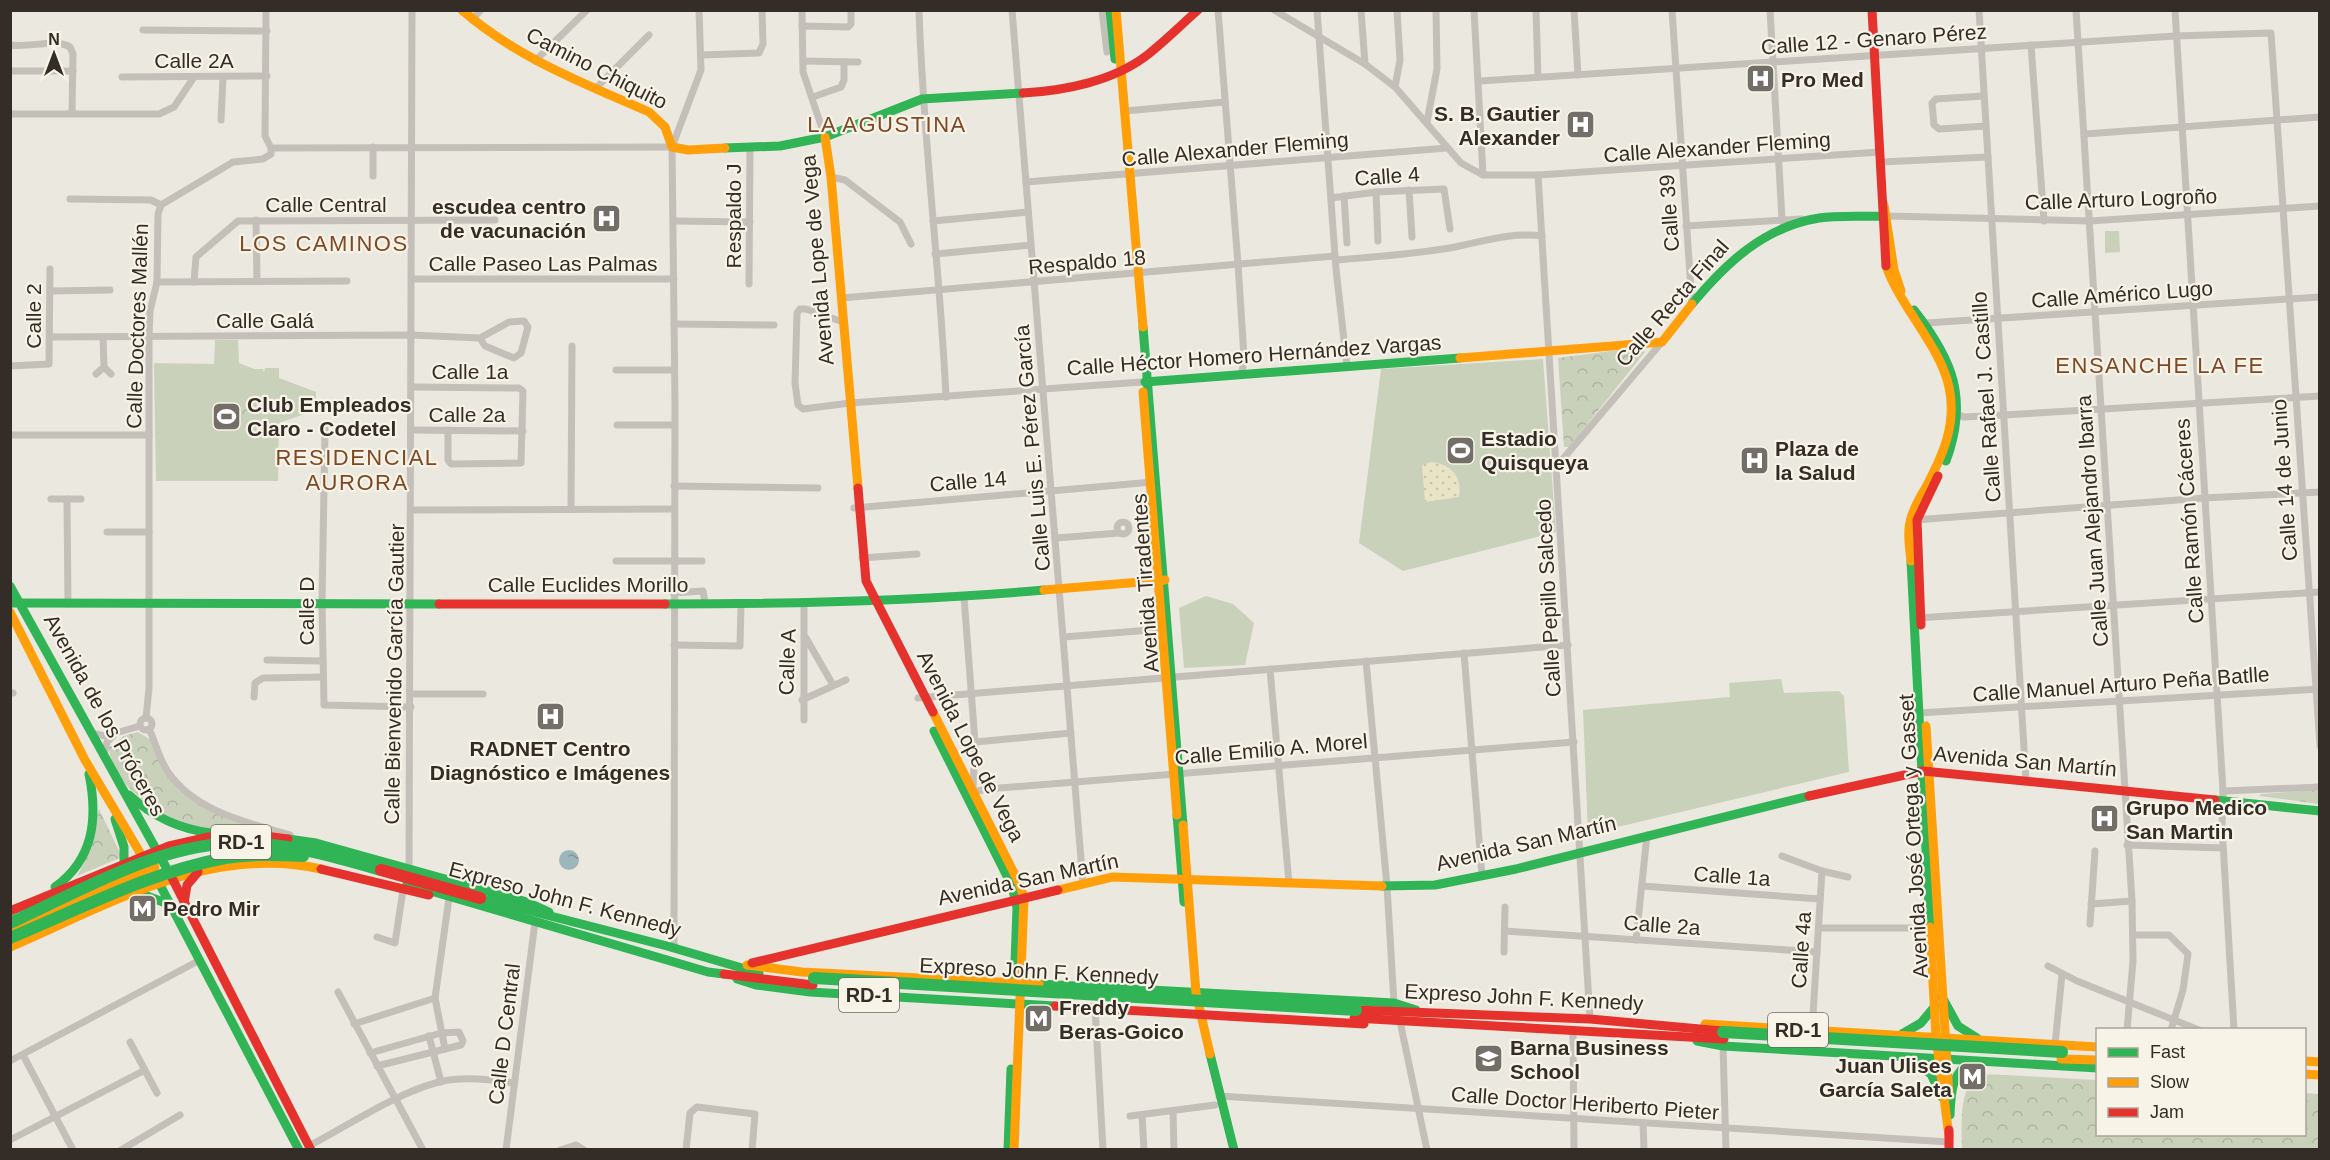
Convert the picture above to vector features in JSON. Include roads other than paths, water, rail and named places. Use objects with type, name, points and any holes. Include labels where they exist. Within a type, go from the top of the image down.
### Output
[{"type":"main road","name":"Camino Chiquito","points":[[462,10],[476,15],[535,61],[649,112],[665,124],[671,135],[672,147]]},
{"type":"main road","name":"Avenida Tiradentes","points":[[1110,10],[1125,111],[1193,993],[1228,1149]]},
{"type":"main road","name":"Avenida Tiradentes","points":[[1116,10],[1119,72],[1129,174]]},
{"type":"main road","points":[[672,147],[780,146],[825,137],[922,99],[1018,93],[1085,83],[1119,72],[1153,52],[1198,10]]},
{"type":"main road","name":"Avenida José Ortega y Gasset","points":[[1872,10],[1885,263],[1890,282],[1937,354],[1946,373],[1955,414]]},
{"type":"main road","name":"Avenida Lope de Vega","points":[[825,137],[831,177],[852,406],[858,574],[1020,898],[1014,1149]]},
{"type":"main road","name":"Avenida José Ortega y Gasset","points":[[1884,216],[1892,265],[1898,284],[1906,299],[1926,323],[1953,373],[1957,388],[1955,414],[1944,450],[1923,490],[1914,520],[1940,1037],[1950,1115],[1949,1142]]},
{"type":"main road","name":"Calle Recta Final","points":[[1662,342],[1726,263],[1784,223],[1818,218],[1884,216]]},
{"type":"main road","name":"Calle Héctor Homero Hernández Vargas","points":[[1145,382],[1662,342]]},
{"type":"main road","name":"Avenida Lope de Vega","points":[[856,507],[866,581],[873,602]]},
{"type":"main road","name":"Avenida Tiradentes","points":[[1162,580],[1162,629],[1168,677]]},
{"type":"main road","name":"Calle Euclides Morillo","points":[[16,603],[412,604],[674,598],[705,603],[804,604],[964,597],[1162,580]]},
{"type":"main road","name":"Avenida de los Próceres","points":[[10,586],[16,603],[172,878],[305,1149]]},
{"type":"main road","name":"Avenida de los Próceres","points":[[10,612],[85,760],[159,883],[305,1149]]},
{"type":"main road","points":[[10,910],[71,878],[83,860],[92,837],[94,808],[93,789],[85,760]]},
{"type":"main road","name":"Avenida José Ortega y Gasset","points":[[1926,772],[1931,928],[1939,1001]]},
{"type":"main road","name":"Avenida San Martín","points":[[742,964],[780,958],[1112,877],[1387,886],[1435,885],[1482,876],[1885,778],[1926,772],[2123,790],[2223,795],[2319,811]]},
{"type":"main road","points":[[116,779],[136,802],[164,820],[201,832],[250,834]]},
{"type":"main road","points":[[109,888],[120,875],[126,862],[124,847],[111,804]]},
{"type":"main road","name":"RD-1","points":[[10,910],[157,850],[216,836],[250,834],[316,843],[527,902],[564,918]]},
{"type":"main road","points":[[216,836],[205,842],[206,859],[214,863],[228,864]]},
{"type":"main road","name":"Expreso John F. Kennedy","points":[[10,923],[159,859],[189,849],[228,843],[272,843],[309,850],[480,898],[679,949],[720,965],[814,982]]},
{"type":"main road","name":"Expreso John F. Kennedy","points":[[10,938],[152,879],[219,858],[255,854],[291,855],[371,874],[447,898],[725,976],[1355,1014],[1425,1022],[1573,1032],[2096,1053]]},
{"type":"main road","points":[[10,931],[164,864]]},
{"type":"main road","name":"RD-1","points":[[10,947],[172,878],[228,864],[301,866],[447,898]]},
{"type":"main road","points":[[184,903],[186,885],[200,870]]},
{"type":"main road","points":[[119,900],[147,896],[171,905]]},
{"type":"main road","name":"RD-1","points":[[679,949],[742,964],[802,972],[1017,981],[1263,998],[1394,1003],[1416,1010]]},
{"type":"main road","name":"RD-1","points":[[725,976],[756,985],[810,992],[1017,1002],[1401,1026],[1425,1022]]},
{"type":"main road","points":[[953,979],[961,982],[995,985],[1000,992],[993,998],[962,996],[953,1000]]},
{"type":"main road","points":[[1080,986],[1072,989],[1041,987],[1034,994],[1040,1001],[1072,1003],[1080,1006]]},
{"type":"main road","points":[[1135,1010],[1145,1006],[1176,1009],[1182,1002],[1177,995],[1143,994],[1136,989]]},
{"type":"main road","points":[[1261,1017],[1255,1014],[1218,1011],[1215,1005],[1221,998],[1254,1000],[1263,998]]},
{"type":"main road","points":[[1899,1036],[1922,1023],[1939,1001],[1958,1026],[1972,1037],[1989,1041]]},
{"type":"main road","name":"Avenida Lope de Vega","points":[[1008,1149],[1017,1002]]},
{"type":"main road","name":"Expreso John F. Kennedy","points":[[1355,1014],[1416,1010],[1651,1023],[1723,1039]]},
{"type":"main road","name":"RD-1","points":[[1651,1023],[1690,1023],[1940,1037],[2008,1042],[2059,1052],[2096,1047]]},
{"type":"main road","points":[[1875,1035],[1880,1038],[1918,1041],[1921,1047],[1915,1054],[1881,1052],[1880,1056],[1928,1069],[1937,1080],[1942,1097]]},
{"type":"main road","name":"RD-1","points":[[1723,1039],[1880,1056],[2096,1068]]},
{"type":"main road","points":[[2008,1042],[2001,1046],[1968,1044],[1962,1052],[1968,1058],[2000,1059],[2008,1063]]},
{"type":"main road","name":"Expreso John F. Kennedy","points":[[2059,1052],[2096,1060]]},
{"type":"main road","name":"Avenida José Ortega y Gasset","points":[[1943,1060],[1942,1097],[1949,1142]]},
{"type":"main road","points":[[1950,1115],[1958,1073],[1963,1066],[1979,1061]]},
{"type":"main road","name":"Avenida Tiradentes","points":[[1217,1101],[1234,1149]]},
{"type":"street","points":[[266,10],[265,136],[271,148],[672,147]]},
{"type":"street","name":"Calle Bienvenido García Gautier","points":[[409,869],[412,604],[412,10]]},
{"type":"street","points":[[535,61],[587,10]]},
{"type":"street","points":[[679,949],[674,645],[672,147],[698,81],[701,56],[699,10]]},
{"type":"street","points":[[701,56],[759,52],[763,44],[762,10]]},
{"type":"street","name":"Avenida Lope de Vega","points":[[802,10],[803,72],[825,137]]},
{"type":"street","points":[[802,26],[850,26],[851,10]]},
{"type":"street","points":[[919,10],[922,99],[935,254],[941,290],[946,397]]},
{"type":"street","name":"Calle Luis E. Pérez García","points":[[1012,10],[1036,283],[1083,884]]},
{"type":"street","points":[[1102,10],[1107,52]]},
{"type":"street","points":[[1218,10],[1246,373]]},
{"type":"street","points":[[1274,10],[1365,64],[1395,87],[1461,163],[1483,175]]},
{"type":"street","points":[[1317,10],[1336,258],[1347,367]]},
{"type":"street","points":[[1360,10],[1365,64]]},
{"type":"street","points":[[1395,87],[1400,60],[1397,10]]},
{"type":"street","points":[[1427,122],[1437,69],[1436,10]]},
{"type":"street","points":[[1474,10],[1480,81],[1483,175]]},
{"type":"street","points":[[1536,10],[1538,77]]},
{"type":"street","points":[[1574,10],[1578,75]]},
{"type":"street","name":"Calle 39","points":[[1672,10],[1692,305]]},
{"type":"street","points":[[1686,225],[1784,223],[1770,10]]},
{"type":"street","name":"Calle Rafael J. Castillo","points":[[1978,10],[2026,781]]},
{"type":"street","name":"Calle Juan Alejandro lbarra","points":[[2076,10],[2097,313],[2123,790],[2132,901],[2133,935],[2127,1028]]},
{"type":"street","name":"Calle Ramón Cáceres","points":[[2175,10],[2223,795],[2223,848],[2234,1028]]},
{"type":"street","points":[[143,30],[267,31]]},
{"type":"street","name":"Calle 12 - Genaro Pérez","points":[[1480,81],[2175,36],[2271,33]]},
{"type":"street","name":"Calle 14 de Junio","points":[[2271,33],[2317,689],[2319,746]]},
{"type":"street","points":[[596,88],[649,35]]},
{"type":"street","points":[[10,45],[65,44],[73,54],[72,113]]},
{"type":"street","points":[[2031,45],[2044,221]]},
{"type":"street","points":[[803,61],[858,62]]},
{"type":"street","points":[[813,97],[841,87],[844,80],[844,63]]},
{"type":"street","points":[[10,70],[73,71]]},
{"type":"street","name":"Calle 2A","points":[[122,77],[267,76]]},
{"type":"street","points":[[10,114],[167,113],[174,107],[194,77]]},
{"type":"street","points":[[221,120],[223,77]]},
{"type":"street","points":[[1984,96],[1936,99],[1932,103],[1934,125],[1939,129],[1986,126]]},
{"type":"street","points":[[1125,111],[1225,102]]},
{"type":"street","points":[[2085,134],[2319,117]]},
{"type":"street","points":[[373,147],[373,176]]},
{"type":"street","name":"Calle Doctores Mallén","points":[[146,718],[149,688],[149,337],[150,311],[157,282],[158,214],[161,205],[233,162],[268,157],[271,148]]},
{"type":"street","name":"Respaldo J","points":[[749,284],[750,148]]},
{"type":"street","name":"Calle Alexander Fleming","points":[[1026,182],[1447,148]]},
{"type":"street","name":"Calle Alexander Fleming","points":[[1483,175],[1538,175],[1779,159],[1988,157]]},
{"type":"street","name":"Calle Pepillo Salcedo","points":[[1538,175],[1590,1019]]},
{"type":"street","points":[[831,177],[845,180],[900,222],[911,244]]},
{"type":"street","points":[[1409,189],[1412,237]]},
{"type":"street","name":"Calle 4","points":[[1331,198],[1409,189],[1446,190],[1450,229]]},
{"type":"street","points":[[1377,192],[1378,241]]},
{"type":"street","points":[[1344,196],[1347,243]]},
{"type":"street","points":[[70,199],[151,200],[161,205]]},
{"type":"street","name":"Calle Arturo Logroño","points":[[1884,216],[2090,221],[2319,206]]},
{"type":"street","points":[[933,221],[1028,212]]},
{"type":"street","points":[[255,220],[257,281]]},
{"type":"street","name":"Calle Central","points":[[194,282],[194,262],[200,253],[234,222],[255,220],[495,220]]},
{"type":"street","points":[[674,221],[750,222]]},
{"type":"street","name":"Respaldo 18","points":[[841,298],[1238,264],[1421,252],[1497,237],[1528,234],[1542,236]]},
{"type":"street","points":[[935,254],[1031,245]]},
{"type":"street","name":"Calle 2","points":[[10,366],[49,364],[50,269]]},
{"type":"street","name":"Calle Paseo Las Palmas","points":[[412,279],[674,279]]},
{"type":"street","points":[[157,282],[347,281]]},
{"type":"street","points":[[50,291],[110,290]]},
{"type":"street","name":"Calle Américo Lugo","points":[[1926,323],[2319,297]]},
{"type":"street","name":"Calle Héctor Homero Hernández Vargas","points":[[843,322],[800,309],[797,313],[795,383],[798,405],[803,409],[850,403],[1044,391],[1145,382]]},
{"type":"street","points":[[1912,315],[1926,323]]},
{"type":"street","points":[[514,320],[524,321],[528,327],[521,353],[514,358],[485,346],[480,338],[514,320]]},
{"type":"street","points":[[674,324],[774,325]]},
{"type":"street","name":"Calle Galá","points":[[50,337],[411,335],[480,338]]},
{"type":"street","points":[[103,337],[104,368],[111,374]]},
{"type":"street","name":"Calle Recta Final","points":[[1557,471],[1562,460],[1662,342]]},
{"type":"street","points":[[571,509],[572,346]]},
{"type":"street","points":[[96,374],[104,368]]},
{"type":"street","points":[[616,370],[674,370]]},
{"type":"street","name":"Calle 1a","points":[[412,387],[519,387],[523,391],[523,430]]},
{"type":"street","points":[[1955,414],[2003,415],[2319,396]]},
{"type":"street","points":[[617,425],[674,425]]},
{"type":"street","name":"Calle D","points":[[326,429],[322,603],[324,706],[411,707]]},
{"type":"street","name":"Calle 2a","points":[[412,430],[523,430]]},
{"type":"street","points":[[448,430],[449,463],[495,464],[520,463],[523,430]]},
{"type":"street","points":[[10,435],[149,435]]},
{"type":"street","name":"Calle 14","points":[[856,507],[1153,482]]},
{"type":"street","points":[[674,486],[818,488]]},
{"type":"street","points":[[1914,520],[2204,498],[2319,492]]},
{"type":"street","points":[[51,499],[81,499]]},
{"type":"street","points":[[67,500],[68,604]]},
{"type":"street","points":[[412,510],[674,509]]},
{"type":"street","points":[[107,532],[149,532]]},
{"type":"street","points":[[1056,538],[1119,533]]},
{"type":"street","points":[[862,558],[917,554]]},
{"type":"street","points":[[616,561],[702,561]]},
{"type":"street","points":[[1918,618],[2319,592]]},
{"type":"street","points":[[964,597],[975,742],[969,793]]},
{"type":"street","points":[[674,645],[740,646],[741,604]]},
{"type":"street","name":"Calle A","points":[[804,604],[802,700],[804,720]]},
{"type":"street","points":[[1064,637],[1162,629]]},
{"type":"street","points":[[805,638],[833,685]]},
{"type":"street","points":[[920,697],[1568,645]]},
{"type":"street","points":[[1464,653],[1482,876]]},
{"type":"street","points":[[267,660],[323,661]]},
{"type":"street","points":[[1366,661],[1387,886],[1394,1003]]},
{"type":"street","points":[[1270,669],[1289,883]]},
{"type":"street","points":[[254,697],[255,683],[262,678],[323,677]]},
{"type":"street","points":[[802,700],[846,680]]},
{"type":"street","name":"Calle Manuel Arturo Peña Batlle","points":[[1922,713],[2317,689]]},
{"type":"street","points":[[411,694],[483,694]]},
{"type":"street","points":[[140,726],[140,721],[146,718],[152,722],[149,729],[167,771],[191,797],[221,814],[316,843]]},
{"type":"street","points":[[89,732],[97,736],[114,735],[140,726]]},
{"type":"street","points":[[140,726],[143,730],[149,729]]},
{"type":"street","points":[[975,742],[1071,733]]},
{"type":"street","points":[[104,757],[106,745],[114,735]]},
{"type":"street","name":"Calle Emilio A. Morel","points":[[969,793],[1374,757],[1574,742]]},
{"type":"street","points":[[2223,795],[2319,787]]},
{"type":"street","points":[[1636,940],[1647,835]]},
{"type":"street","points":[[2127,845],[2223,848]]},
{"type":"street","points":[[2090,924],[2095,851]]},
{"type":"street","points":[[1782,856],[1822,871],[1848,877]]},
{"type":"street","name":"Calle 4a","points":[[1812,1031],[1822,871]]},
{"type":"street","name":"Calle 1a","points":[[1642,886],[1821,899]]},
{"type":"street","points":[[377,937],[395,943],[403,890]]},
{"type":"street","points":[[445,1049],[435,998],[447,898]]},
{"type":"street","points":[[2091,904],[2132,901]]},
{"type":"street","points":[[1504,952],[1505,907]]},
{"type":"street","name":"Calle D Central","points":[[506,1149],[535,922]]},
{"type":"street","points":[[1819,928],[1931,928]]},
{"type":"street","name":"Calle 2a","points":[[1504,931],[1817,952]]},
{"type":"street","points":[[2133,935],[2169,935],[2187,951],[2187,972],[2171,1028]]},
{"type":"street","points":[[10,1061],[200,960]]},
{"type":"street","points":[[2048,966],[2129,1002],[2196,1028]]},
{"type":"street","points":[[2059,1052],[2062,974]]},
{"type":"street","points":[[338,992],[423,1149]]},
{"type":"street","points":[[354,1024],[435,998]]},
{"type":"street","points":[[1095,1007],[1102,1149]]},
{"type":"street","points":[[1401,1026],[1427,1149]]},
{"type":"street","points":[[370,1053],[441,1033],[455,1031],[461,1035],[460,1046],[377,1066]]},
{"type":"street","points":[[1573,1032],[1574,1149]]},
{"type":"street","points":[[429,1036],[441,1082]]},
{"type":"street","points":[[1723,1039],[1725,1149]]},
{"type":"street","points":[[130,1042],[157,1093]]},
{"type":"street","points":[[23,1055],[73,1149]]},
{"type":"street","points":[[10,1140],[145,1070]]},
{"type":"street","points":[[305,1149],[395,1100],[441,1082],[472,1079],[514,1083]]},
{"type":"street","name":"Calle Doctor Heriberto Pieter","points":[[1130,1116],[1173,1112],[1217,1101],[1418,1108],[1949,1142]]},
{"type":"street","points":[[686,1149],[690,1113],[697,1107],[755,1113],[752,1149]]},
{"type":"street","points":[[1173,1112],[1174,1149]]},
{"type":"street","points":[[121,1149],[132,1146],[180,1115]]},
{"type":"street","points":[[1142,1115],[1144,1149]]},
{"type":"street","points":[[1643,1123],[1644,1149]]},
{"type":"street","points":[[560,1149],[576,1145],[584,1149]]},
{"type":"water","points":[[569,850],[576,853],[579,860],[576,867],[569,870],[562,867],[559,860],[562,853]]},
{"type":"place","name":"Pro Med","points":[[1760,79]]},
{"type":"place","name":"S. B. Gautier Alexander","points":[[1581,125]]},
{"type":"place","name":"escudea centro de vacunación","points":[[607,218]]},
{"type":"place","name":"Club Empleados Claro - Codetel","points":[[226,416]]},
{"type":"place","name":"Estadio Quisqueya","points":[[1460,450]]},
{"type":"place","name":"Plaza de la Salud","points":[[1754,460]]},
{"type":"place","name":"RADNET Centro Diagnóstico e Imágenes","points":[[550,717]]},
{"type":"place","name":"Grupo Medico San Martin","points":[[2105,819]]},
{"type":"place","name":"Pedro Mir","points":[[142,908]]},
{"type":"place","name":"Freddy Beras-Goico","points":[[1038,1019]]},
{"type":"place","name":"Barna Business School","points":[[1489,1059]]},
{"type":"place","name":"Juan Ulises García Saleta","points":[[1973,1077]]},
{"type":"district","name":"LA AGUSTINA","points":[[887,124]]},
{"type":"district","name":"LOS CAMINOS","points":[[324,243]]},
{"type":"district","name":"ENSANCHE LA FE","points":[[2160,365]]},
{"type":"district","name":"RESIDENCIAL AURORA","points":[[357,470]]}]
